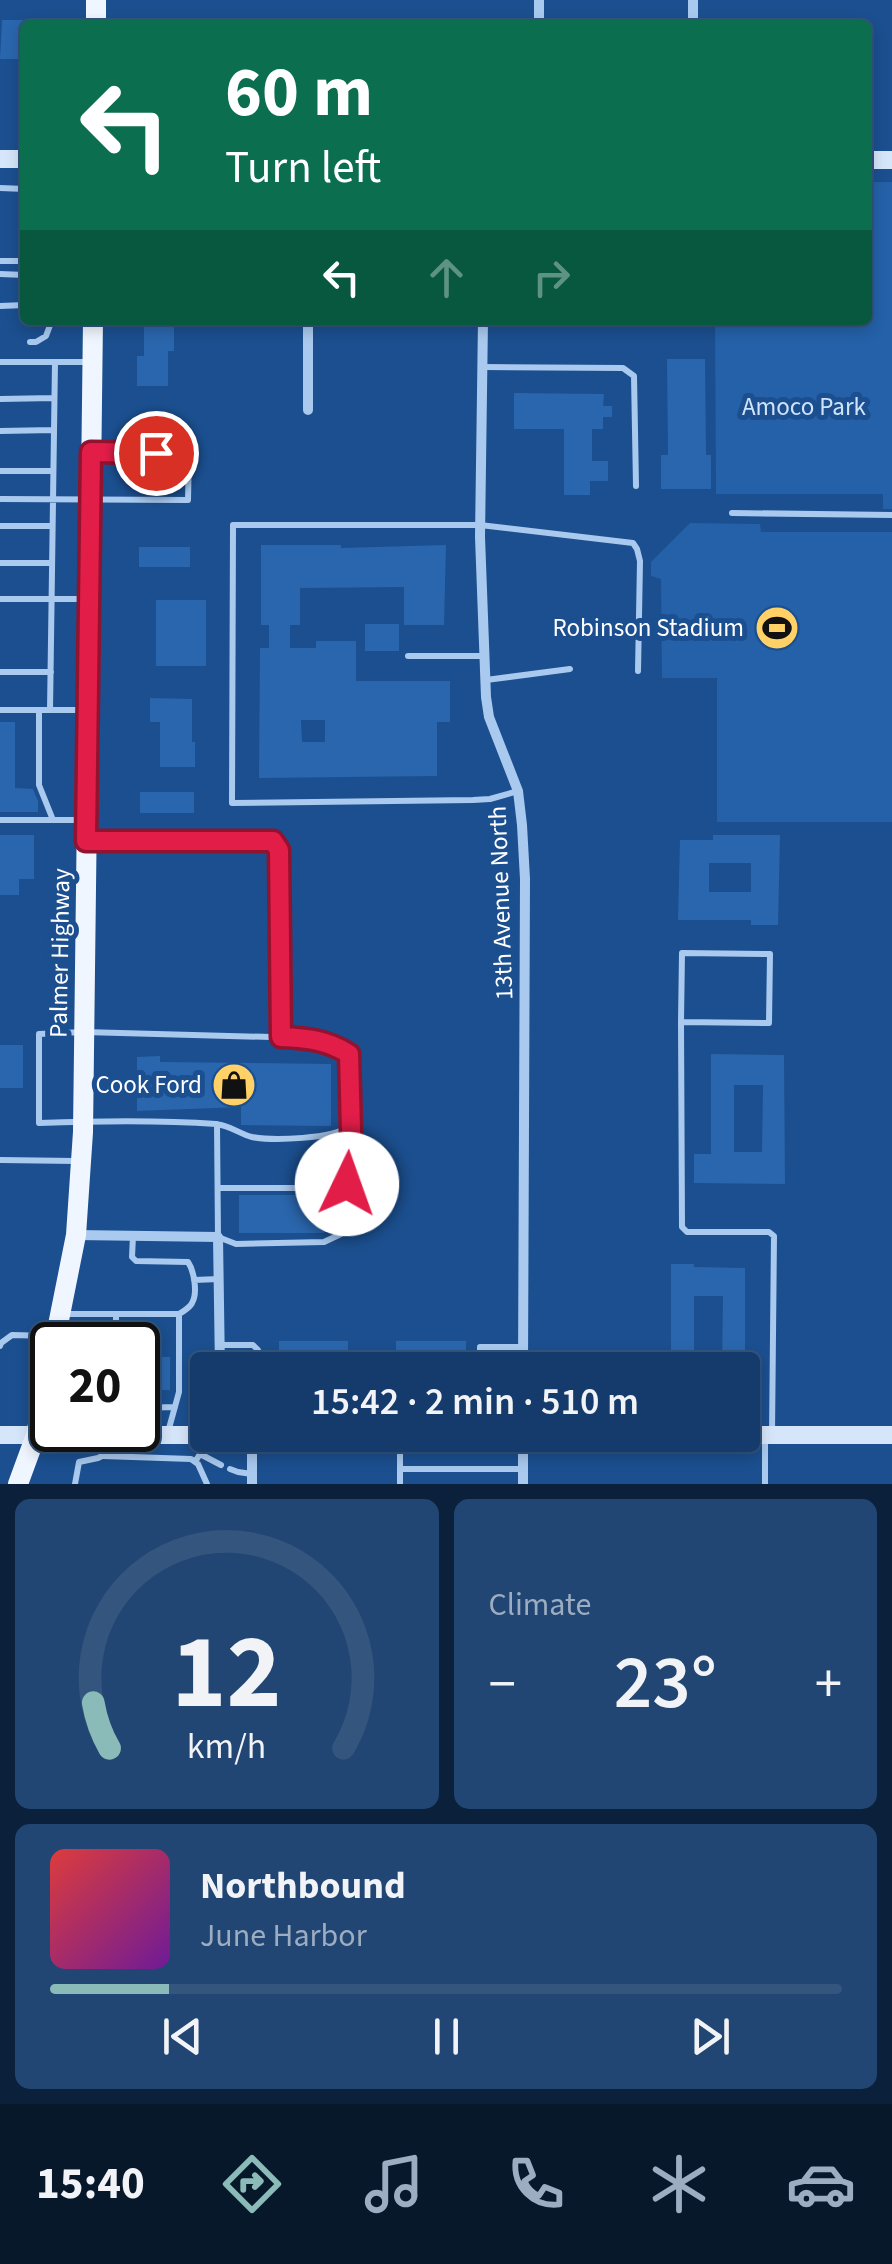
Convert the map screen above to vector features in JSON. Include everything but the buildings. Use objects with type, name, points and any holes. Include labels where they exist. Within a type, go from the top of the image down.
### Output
[{"type":"main road","name":"Palmer Highway","points":[[59,1322],[76,1235],[83,1121],[92,325]]},
{"type":"main road","name":"Palmer Highway","points":[[18,1484],[30,1451]]},
{"type":"street","points":[[308,325],[308,410]]},
{"type":"street","name":"13th Avenue North","points":[[484,325],[480,525],[485,680],[489,717],[518,790],[525,879],[523,1352]]},
{"type":"street","points":[[76,1235],[218,1238],[220,1352]]},
{"type":"street","points":[[160,1433],[190,1434]]},
{"type":"street","points":[[0,1434],[30,1434]]},
{"type":"street","points":[[760,1434],[892,1434]]},
{"type":"street","points":[[252,1452],[252,1479]]},
{"type":"street","points":[[523,1452],[523,1484]]},
{"type":"lane","points":[[30,342],[46,336],[50,325]]},
{"type":"lane","points":[[0,362],[92,362]]},
{"type":"lane","points":[[50,710],[54,362]]},
{"type":"lane","points":[[483,367],[628,370],[634,376],[636,486]]},
{"type":"lane","points":[[0,398],[54,398]]},
{"type":"lane","points":[[0,431],[54,430]]},
{"type":"lane","points":[[0,499],[188,500],[189,453],[91,452]]},
{"type":"lane","points":[[0,471],[53,471]]},
{"type":"lane","points":[[732,512],[892,514]]},
{"type":"lane","points":[[518,790],[473,800],[232,804],[233,525],[480,525],[633,542],[640,561],[638,671]]},
{"type":"lane","points":[[0,526],[52,526]]},
{"type":"lane","points":[[0,563],[52,563]]},
{"type":"lane","points":[[0,599],[89,599]]},
{"type":"lane","points":[[408,656],[484,656]]},
{"type":"lane","points":[[485,680],[570,669]]},
{"type":"lane","points":[[0,672],[50,672]]},
{"type":"lane","points":[[0,710],[88,710]]},
{"type":"lane","points":[[39,710],[39,784],[53,820]]},
{"type":"lane","points":[[0,820],[53,820],[87,831],[273,841],[279,850],[281,1037]]},
{"type":"lane","points":[[681,1022],[770,1023],[770,954],[682,953],[681,1022],[682,1227],[687,1232],[770,1232],[774,1236],[765,1484]]},
{"type":"lane","points":[[217,1124],[218,1238],[236,1244],[324,1242],[342,1234],[346,1188],[352,1169],[349,1054],[331,1043],[305,1038],[39,1034],[39,1123],[217,1124],[254,1138],[323,1137],[342,1133],[349,1126]]},
{"type":"lane","points":[[0,1160],[81,1161]]},
{"type":"lane","points":[[218,1188],[346,1188]]},
{"type":"lane","points":[[60,1314],[180,1314],[192,1305],[194,1280],[188,1262],[136,1261],[132,1257],[133,1236]]},
{"type":"lane","points":[[194,1280],[218,1279]]},
{"type":"lane","points":[[116,1314],[116,1322]]},
{"type":"lane","points":[[175,1458],[170,1434],[180,1392],[180,1314]]},
{"type":"lane","points":[[0,1346],[12,1334],[30,1344]]},
{"type":"lane","points":[[220,1346],[253,1344],[258,1352]]},
{"type":"lane","points":[[480,1352],[480,1347],[523,1347]]},
{"type":"lane","points":[[160,1407],[176,1407]]},
{"type":"lane","points":[[103,1456],[110,1452]]},
{"type":"lane","points":[[400,1452],[400,1484]]},
{"type":"lane","points":[[195,1462],[200,1454],[220,1465]]},
{"type":"lane","points":[[74,1484],[79,1462],[103,1456],[191,1459],[207,1484]]},
{"type":"lane","points":[[230,1469],[252,1479]]},
{"type":"lane","points":[[400,1469],[523,1469]]},
{"type":"green space","name":"Amoco Park","points":[[872,182],[892,182],[892,509],[883,509],[883,494],[716,494],[715,325],[872,325]]},
{"type":"green space","name":"Robinson Stadium","points":[[690,523],[760,524],[761,532],[892,532],[892,822],[717,822],[717,678],[662,678],[661,579],[651,576],[651,562]]},
{"type":"place","name":"Robinson Stadium","points":[[777,628]]},
{"type":"place","name":"Cook Ford","points":[[234,1085]]},
{"type":"route","points":[[156,453],[91,452],[86,841],[273,841],[279,850],[281,1037],[331,1043],[349,1054],[352,1169],[347,1184]]}]
